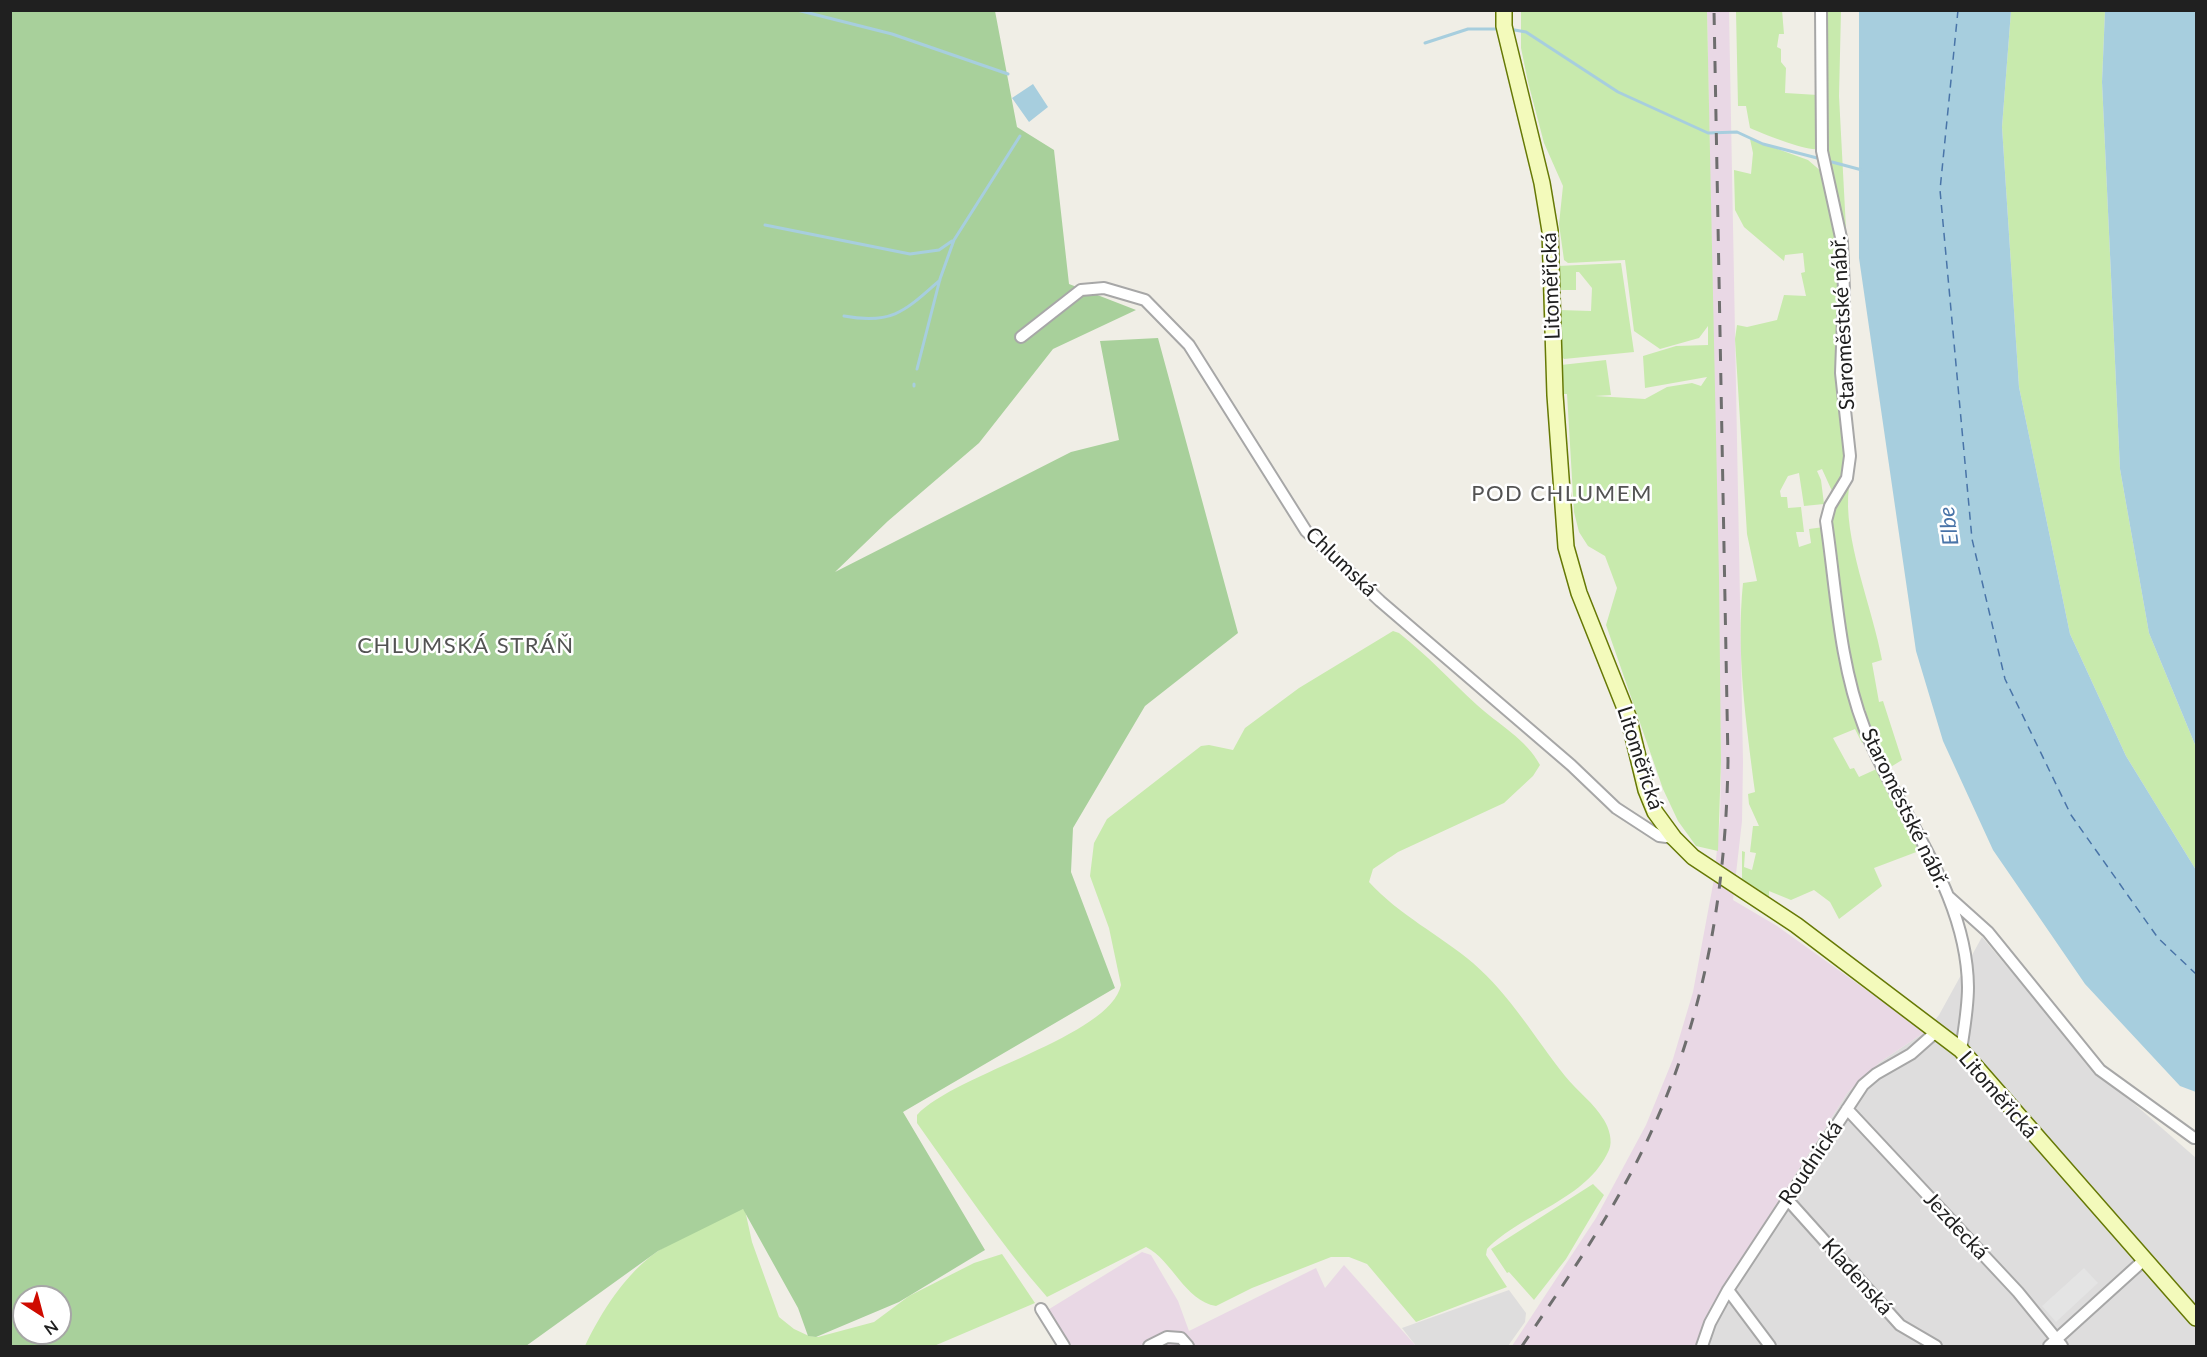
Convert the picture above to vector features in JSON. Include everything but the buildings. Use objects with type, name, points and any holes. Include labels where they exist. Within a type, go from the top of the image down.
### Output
[{"type":"main road","name":"Litoměřická","points":[[1504,10],[1505,31],[1542,183],[1550,231],[1555,395],[1566,547],[1579,593],[1633,730],[1650,801],[1674,838],[1707,867],[1796,925],[1961,1050],[2196,1318]]},
{"type":"street","name":"Staroměstské nábř.","points":[[1821,10],[1822,151],[1842,242],[1844,291],[1841,373],[1850,456],[1847,477],[1830,506],[1826,521],[1850,679],[1864,727],[1948,896],[1962,948],[1968,986],[1961,1050]]},
{"type":"street","name":"Chlumská","points":[[1021,337],[1081,290],[1104,288],[1145,300],[1189,345],[1306,531],[1380,601],[1616,808],[1659,836],[1674,838]]},
{"type":"street","name":"Staroměstské nábř.","points":[[1948,896],[1988,932],[2100,1070],[2194,1138]]},
{"type":"street","name":"Roudnická","points":[[1702,1347],[1710,1323],[1728,1290],[1863,1085],[1876,1074],[1911,1054],[1937,1031]]},
{"type":"street","name":"Jezdecká","points":[[1847,1109],[2018,1292],[2056,1344]]},
{"type":"street","name":"Kladenská","points":[[1787,1199],[1900,1325],[1936,1347]]},
{"type":"street","points":[[2056,1344],[2144,1260]]},
{"type":"street","points":[[1728,1290],[1770,1347]]},
{"type":"street","points":[[1041,1309],[1064,1347]]},
{"type":"street","points":[[1149,1347],[1167,1337],[1181,1338],[1188,1347]]},
{"type":"shaded area","points":[[1707,11],[1729,11],[1743,762],[1742,821],[1733,900],[1777,926],[1925,1032],[1880,1062],[1848,1092],[1710,1308],[1696,1346],[1512,1346],[1596,1218],[1646,1125],[1673,1059],[1693,992],[1714,879],[1720,820],[1721,762]]},
{"type":"shaded area","points":[[1982,937],[2090,1065],[2196,1158],[2196,1346],[1696,1346],[1710,1308],[1848,1092],[1880,1062],[1925,1032],[1939,1015]]},
{"type":"shaded area","points":[[1142,1252],[1151,1255],[1178,1301],[1189,1331],[1316,1268],[1325,1288],[1344,1265],[1416,1346],[1068,1346],[1046,1311]]},
{"type":"shaded area","points":[[2084,1268],[2098,1283],[2056,1322],[2042,1306]]},
{"type":"shaded area","points":[[1509,1290],[1526,1313],[1525,1322],[1508,1346],[1416,1346],[1402,1328]]},
{"type":"green space","points":[[1782,10],[1784,34],[1779,34],[1777,47],[1781,49],[1781,62],[1786,68],[1785,93],[1818,95],[1817,149],[1795,145],[1750,128],[1746,106],[1738,106],[1736,11]]},
{"type":"green space","points":[[10,11],[995,11],[1017,127],[1054,150],[1069,284],[1136,310],[1053,349],[979,443],[888,521],[835,572],[1071,452],[1119,440],[1100,341],[1158,338],[1238,633],[1145,706],[1073,828],[1071,872],[1115,988],[903,1112],[985,1250],[899,1302],[816,1337],[808,1336],[798,1308],[743,1209],[658,1251],[526,1346],[11,1346]]},
{"type":"green space","points":[[1521,11],[1707,11],[1719,578],[1721,762],[1718,851],[1696,846],[1678,821],[1663,789],[1606,625],[1617,588],[1605,556],[1588,546],[1579,532],[1574,512],[1567,394],[1563,394],[1561,365],[1606,360],[1611,395],[1595,396],[1645,399],[1667,387],[1692,383],[1701,386],[1707,377],[1645,388],[1643,356],[1676,346],[1708,345],[1708,326],[1699,338],[1660,349],[1634,331],[1625,260],[1568,263],[1564,260],[1559,224],[1563,186],[1544,143],[1528,82],[1521,48]]},
{"type":"green space","points":[[1824,11],[1841,11],[1839,96],[1847,248],[1827,149]]},
{"type":"green space","points":[[2011,11],[2105,11],[2102,82],[2120,469],[2149,633],[2196,747],[2196,870],[2126,756],[2070,634],[2019,387],[2002,127]]},
{"type":"green space","points":[[1750,139],[1808,160],[1822,172],[1839,249],[1836,393],[1844,415],[1848,468],[1836,491],[1832,491],[1822,469],[1817,471],[1821,480],[1824,504],[1804,506],[1799,473],[1788,476],[1780,491],[1781,497],[1787,497],[1788,508],[1801,507],[1804,532],[1796,532],[1799,547],[1811,543],[1809,529],[1824,527],[1846,691],[1849,691],[1869,740],[1862,743],[1855,729],[1833,738],[1850,769],[1854,768],[1859,777],[1881,767],[1919,851],[1874,868],[1882,886],[1839,919],[1830,902],[1814,890],[1791,900],[1769,891],[1769,897],[1742,879],[1742,851],[1745,852],[1744,867],[1752,870],[1756,853],[1750,852],[1753,826],[1759,826],[1749,804],[1748,794],[1755,792],[1741,662],[1741,609],[1743,583],[1757,581],[1747,534],[1735,339],[1737,325],[1747,327],[1777,320],[1784,295],[1806,296],[1801,273],[1805,272],[1803,253],[1785,255],[1784,261],[1744,227],[1735,210],[1734,170],[1751,174],[1753,153]]},
{"type":"green space","points":[[1621,263],[1634,352],[1564,359],[1560,355],[1559,310],[1591,311],[1592,288],[1579,272],[1576,272],[1576,290],[1558,290],[1558,266]]},
{"type":"green space","points":[[1849,487],[1848,507],[1854,550],[1882,660],[1872,663],[1879,702],[1883,701],[1902,760],[1889,768],[1863,714],[1866,710],[1860,707],[1855,691],[1830,522],[1833,510]]},
{"type":"green space","points":[[1393,631],[1409,641],[1477,705],[1520,740],[1540,765],[1533,776],[1504,803],[1398,852],[1373,869],[1369,882],[1393,905],[1473,963],[1499,989],[1565,1076],[1600,1114],[1610,1135],[1609,1150],[1599,1167],[1570,1194],[1518,1225],[1487,1249],[1486,1255],[1507,1287],[1416,1322],[1367,1264],[1349,1257],[1331,1257],[1252,1288],[1216,1306],[1205,1303],[1187,1289],[1164,1261],[1146,1247],[1047,1297],[1012,1255],[964,1189],[917,1123],[917,1115],[937,1099],[964,1084],[1062,1038],[1090,1021],[1111,1004],[1121,985],[1109,928],[1090,876],[1094,843],[1107,819],[1201,746],[1209,745],[1233,750],[1245,728],[1299,688]]},
{"type":"green space","points":[[1593,1184],[1604,1195],[1566,1259],[1534,1300],[1509,1272],[1507,1273],[1491,1249]]},
{"type":"green space","points":[[740,1208],[745,1210],[752,1242],[779,1317],[794,1329],[809,1336],[818,1337],[874,1322],[909,1296],[974,1263],[1002,1254],[1035,1303],[934,1346],[585,1346],[616,1294],[646,1260],[658,1251]]},
{"type":"water","name":"Elbe","points":[[1859,11],[2011,11],[2002,127],[2019,387],[2070,634],[2126,756],[2196,870],[2196,1092],[2180,1086],[2085,984],[1993,850],[1943,741],[1916,651],[1859,258]]},
{"type":"water","points":[[2105,11],[2196,11],[2196,747],[2149,633],[2120,469],[2102,82]]},
{"type":"water","points":[[1033,84],[1048,107],[1029,122],[1012,98]]},
{"type":"waterway","points":[[797,10],[892,34],[1008,74]]},
{"type":"waterway","points":[[1425,43],[1468,29],[1499,29]]},
{"type":"waterway","points":[[1509,29],[1526,32],[1618,92],[1708,133],[1737,132],[1763,144],[1821,159]]},
{"type":"waterway","points":[[917,369],[940,279],[954,240],[1020,136]]},
{"type":"waterway","points":[[1832,162],[1862,170]]},
{"type":"waterway","points":[[765,225],[910,254],[939,250],[952,241]]},
{"type":"waterway","points":[[844,316],[874,319],[897,313],[917,300],[940,280]]},
{"type":"ferry route","points":[[1958,10],[1940,190],[1972,539],[2005,679],[2071,815],[2158,938],[2196,974]]},
{"type":"railway","points":[[1522,1346],[1609,1213],[1653,1128],[1687,1039],[1710,948],[1717,902],[1723,855],[1728,761],[1714,10]]},
{"type":"district","name":"POD CHLUMEM","points":[[1562,494]]},
{"type":"district","name":"CHLUMSKÁ STRÁŇ","points":[[466,646]]}]
